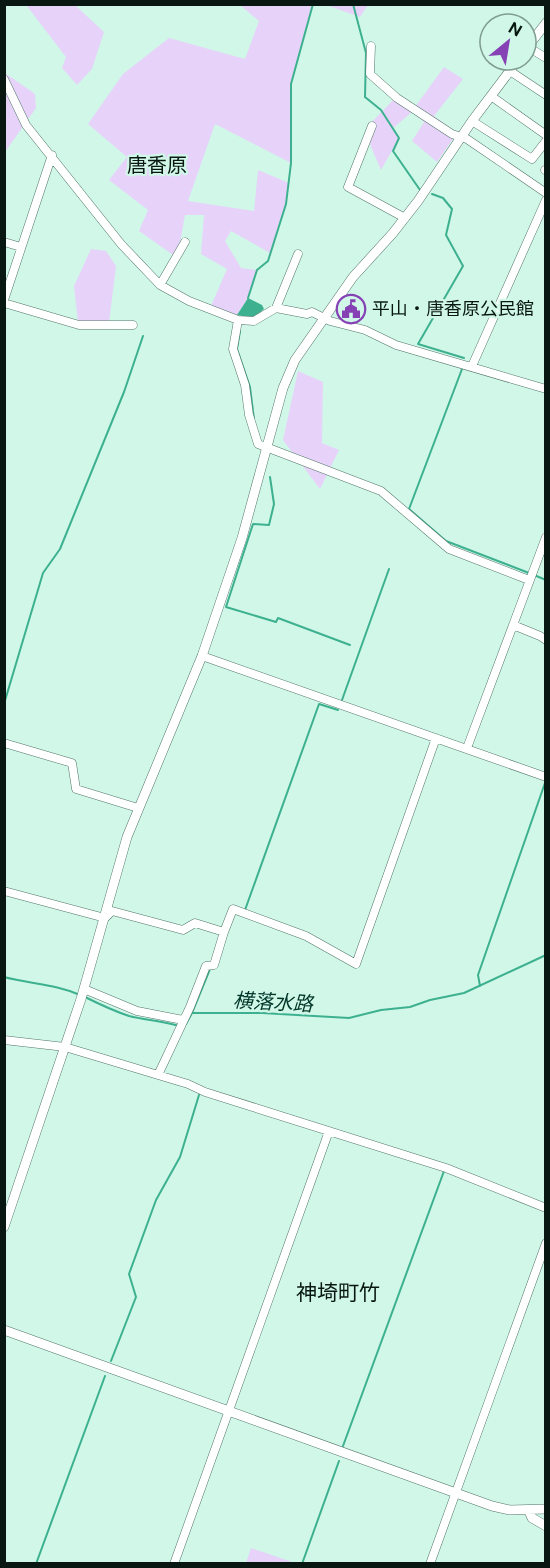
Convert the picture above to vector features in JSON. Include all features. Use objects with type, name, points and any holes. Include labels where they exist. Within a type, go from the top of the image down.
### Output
[{"type":"street","points":[[371,46],[370,74],[397,98],[452,134],[467,139],[546,193]]},
{"type":"street","points":[[4,1227],[83,994],[127,837],[189,691],[242,538],[283,388],[294,360],[352,277],[405,218],[472,121],[509,72]]},
{"type":"street","points":[[512,72],[546,95]]},
{"type":"street","points":[[4,79],[26,124],[121,244],[160,285],[189,301],[238,320],[254,321],[276,308],[298,254]]},
{"type":"street","points":[[491,96],[546,135]]},
{"type":"street","points":[[472,121],[532,159],[546,141]]},
{"type":"street","points":[[372,126],[348,186],[405,218]]},
{"type":"street","points":[[52,155],[4,301],[79,326],[133,326]]},
{"type":"street","points":[[472,366],[546,200]]},
{"type":"street","points":[[4,242],[21,247]]},
{"type":"street","points":[[160,285],[185,242]]},
{"type":"street","points":[[276,308],[307,314],[312,312],[323,318],[364,330],[396,345],[546,389]]},
{"type":"street","points":[[238,320],[233,349],[245,385],[249,415],[258,444],[381,490],[449,549],[529,580]]},
{"type":"street","points":[[467,748],[546,537]]},
{"type":"street","points":[[513,625],[546,640]]},
{"type":"street","points":[[202,656],[543,776]]},
{"type":"street","points":[[158,1075],[211,966],[233,909],[306,936],[356,964],[436,738]]},
{"type":"street","points":[[4,743],[72,763],[75,789],[138,808]]},
{"type":"street","points":[[4,891],[105,918]]},
{"type":"street","points":[[105,918],[112,911],[183,930],[195,923],[224,932]]},
{"type":"street","points":[[83,994],[181,1025]]},
{"type":"street","points":[[4,1040],[65,1047],[188,1084],[205,1092],[446,1168],[546,1208]]},
{"type":"street","points":[[174,1563],[329,1131]]},
{"type":"street","points":[[430,1563],[546,1243]]},
{"type":"street","points":[[4,1330],[492,1506],[510,1510],[546,1509]]},
{"type":"street","points":[[529,1511],[532,1518],[546,1526]]},
{"type":"shaded area","points":[[26,5],[75,5],[104,32],[92,69],[77,85],[62,68],[66,57]]},
{"type":"shaded area","points":[[240,5],[313,5],[291,84],[291,163],[215,124],[188,201],[254,211],[258,170],[289,183],[286,204],[270,253],[231,231],[225,241],[241,268],[257,270],[248,298],[237,315],[211,306],[227,269],[201,254],[204,215],[185,215],[180,243],[173,255],[139,231],[148,210],[109,180],[127,157],[88,124],[123,74],[169,38],[245,59],[259,21]]},
{"type":"shaded area","points":[[326,5],[368,5],[360,17]]},
{"type":"shaded area","points":[[444,67],[463,79],[434,116],[457,133],[437,162],[412,141],[424,122],[412,112],[392,129],[399,138],[381,170],[366,135],[370,124],[393,100],[412,111]]},
{"type":"shaded area","points":[[5,73],[35,94],[36,108],[5,152]]},
{"type":"shaded area","points":[[91,249],[106,251],[116,266],[109,323],[78,322],[74,286]]},
{"type":"shaded area","points":[[248,298],[262,305],[264,309],[254,318],[237,315]]},
{"type":"shaded area","points":[[298,371],[323,382],[322,443],[339,450],[320,489],[283,440]]},
{"type":"shaded area","points":[[251,1548],[295,1563],[246,1563]]},
{"type":"waterway","points":[[248,298],[257,270],[268,261],[286,204],[291,163],[291,84],[313,4]]},
{"type":"waterway","points":[[353,4],[366,53],[365,97],[381,110],[399,138],[393,151],[420,190]]},
{"type":"waterway","points":[[432,194],[443,198],[452,209],[446,235],[463,266],[418,344],[464,358]]},
{"type":"waterway","points":[[240,331],[237,349],[250,387],[254,419]]},
{"type":"waterway","points":[[4,704],[43,573],[60,549],[124,392],[143,336]]},
{"type":"waterway","points":[[462,369],[409,509],[446,541],[529,573]]},
{"type":"waterway","points":[[270,477],[274,504],[269,525],[253,524],[226,607],[276,622],[278,618],[350,645]]},
{"type":"waterway","points":[[342,700],[389,569]]},
{"type":"waterway","points":[[534,575],[546,580]]},
{"type":"waterway","points":[[245,910],[319,704],[338,710]]},
{"type":"waterway","points":[[480,986],[478,975],[546,780]]},
{"type":"waterway","name":"横落水路","points":[[186,1024],[192,1013],[262,1013],[349,1018],[381,1010],[410,1007],[464,993],[546,955]]},
{"type":"waterway","points":[[192,1013],[210,969]]},
{"type":"waterway","name":"横落水路","points":[[4,977],[80,995]]},
{"type":"waterway","name":"横落水路","points":[[85,997],[129,1016],[179,1026]]},
{"type":"waterway","points":[[111,1361],[136,1297],[129,1274],[156,1200],[180,1157],[199,1095]]},
{"type":"waterway","points":[[343,1446],[444,1171]]},
{"type":"waterway","points":[[36,1564],[105,1376]]},
{"type":"waterway","points":[[302,1564],[339,1461]]},
{"type":"place","name":"平山・唐香原公民館","points":[[351,309]]},
{"type":"district","name":"唐香原","points":[[157,165]]},
{"type":"district","name":"神埼町竹","points":[[338,1293]]}]
